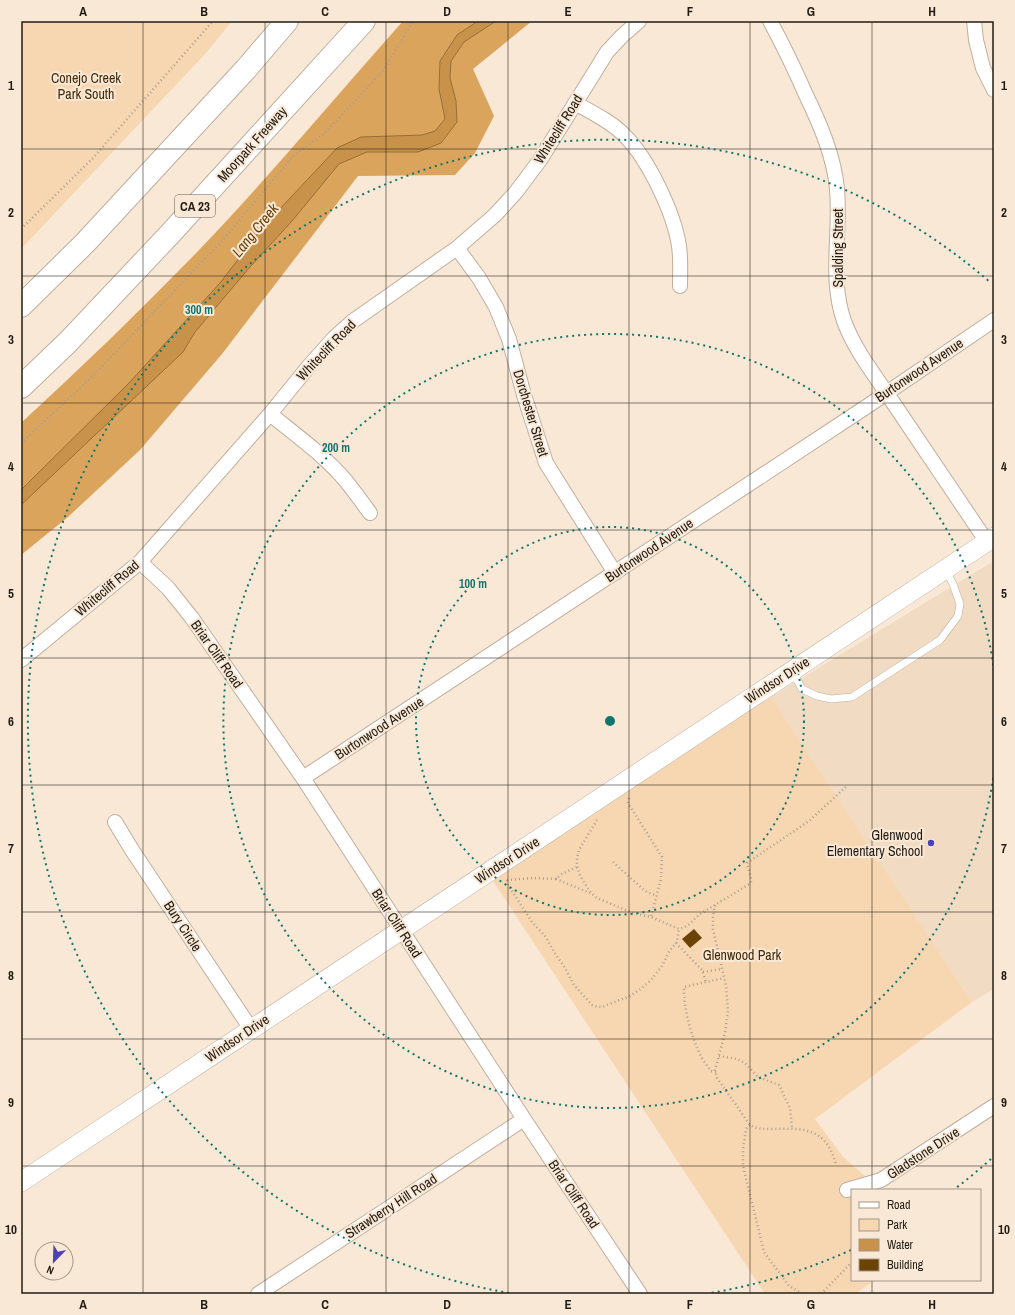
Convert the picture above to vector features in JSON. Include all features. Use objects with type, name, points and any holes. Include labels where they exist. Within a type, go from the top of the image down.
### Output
[{"type":"highway","points":[[21,306],[85,243],[246,69],[287,21]]},
{"type":"highway","name":"Moorpark Freeway","points":[[21,387],[68,342],[165,240],[364,21]]},
{"type":"street","name":"Whitecliff Road","points":[[21,660],[140,562],[270,414],[334,338],[353,321],[457,248],[495,215],[516,192],[540,160],[607,52],[639,21]]},
{"type":"street","name":"Spalding Street","points":[[770,21],[787,52],[818,121],[834,169],[838,208],[836,271],[839,304],[842,316],[858,352],[990,540]]},
{"type":"street","points":[[974,21],[976,40],[983,68],[994,90]]},
{"type":"street","points":[[575,103],[623,133],[642,156],[662,194],[676,233],[680,253],[680,286]]},
{"type":"street","name":"Dorchester Street","points":[[457,248],[479,278],[496,307],[509,339],[524,395],[546,463],[615,573]]},
{"type":"street","name":"Burtonwood Avenue","points":[[303,778],[615,573],[994,320]]},
{"type":"street","points":[[270,414],[308,444],[332,466],[346,481],[370,513]]},
{"type":"street","name":"Windsor Drive","points":[[21,1182],[990,540]]},
{"type":"street","name":"Briar Cliff Road","points":[[140,562],[168,588],[192,618],[303,778],[524,1119],[640,1294]]},
{"type":"street","name":"Bury Circle","points":[[115,822],[251,1029]]},
{"type":"street","name":"Gladstone Drive","points":[[847,1190],[881,1180],[994,1106]]},
{"type":"street","name":"Strawberry Hill Road","points":[[258,1294],[524,1119]]},
{"type":"lane","points":[[792,671],[802,689],[818,696],[831,699],[852,697],[940,640],[958,616],[960,604],[953,584],[945,570]]},
{"type":"path","points":[[21,229],[93,158],[213,21]]},
{"type":"path","points":[[21,443],[93,376],[222,241],[294,156],[325,133],[383,71],[414,21]]},
{"type":"path","points":[[601,814],[579,850],[577,858],[580,876],[591,893],[597,898],[633,913],[652,917],[679,929],[687,926],[700,914],[751,883],[747,863],[809,821],[848,785]]},
{"type":"path","points":[[629,798],[628,803],[662,856],[661,879],[652,917]]},
{"type":"path","points":[[613,862],[644,891],[657,896]]},
{"type":"path","points":[[556,879],[562,874],[578,867]]},
{"type":"path","points":[[502,880],[533,878],[556,879],[591,893]]},
{"type":"path","points":[[507,880],[508,885],[532,922],[546,937],[574,985],[592,1005],[598,1007],[602,1007],[630,996],[651,980],[662,966],[670,950],[677,942],[679,929]]},
{"type":"path","points":[[715,905],[713,929],[726,986],[728,1010],[725,1033],[716,1072],[718,1078],[750,1125],[760,1129],[792,1128],[813,1132],[829,1146],[836,1164]]},
{"type":"path","points":[[676,943],[702,970],[706,982]]},
{"type":"path","points":[[703,972],[722,969]]},
{"type":"path","points":[[716,1072],[711,1071],[702,1058],[695,1043],[688,1021],[683,994],[684,988],[724,978]]},
{"type":"path","points":[[719,1056],[745,1063],[758,1077],[779,1085],[790,1108],[792,1128]]},
{"type":"path","points":[[750,1125],[746,1129],[743,1150],[743,1166],[764,1252],[789,1286],[803,1294]]},
{"type":"path","points":[[821,1294],[851,1263]]},
{"type":"shaded area","points":[[403,21],[532,21],[473,69],[494,116],[475,153],[455,175],[358,176],[222,354],[140,450],[68,517],[21,555],[21,423],[112,338],[200,249],[278,164]]},
{"type":"shaded area","name":"Glenwood Elementary School","points":[[992,562],[994,564],[994,989],[972,1002],[771,697]]},
{"type":"green space","name":"Conejo Creek Park South","points":[[21,21],[232,21],[206,53],[21,249]]},
{"type":"green space","name":"Glenwood Park","points":[[771,697],[972,1002],[815,1119],[843,1157],[880,1189],[851,1189],[851,1281],[874,1281],[855,1294],[765,1294],[493,881]]},
{"type":"water","points":[[478,21],[496,21],[464,42],[451,61],[450,78],[456,101],[457,122],[441,143],[418,152],[367,152],[339,164],[292,221],[250,267],[195,332],[183,352],[21,505],[21,490],[129,383],[220,283],[263,227],[337,148],[361,137],[422,135],[435,131],[445,119],[439,89],[440,61],[457,35]]},
{"type":"building","points":[[694,929],[702,938],[690,948],[682,939]]},
{"type":"place","name":"Glenwood Elementary School","points":[[931,843]]},
{"type":"water label","name":"Lang Creek","points":[[255,230]]}]
